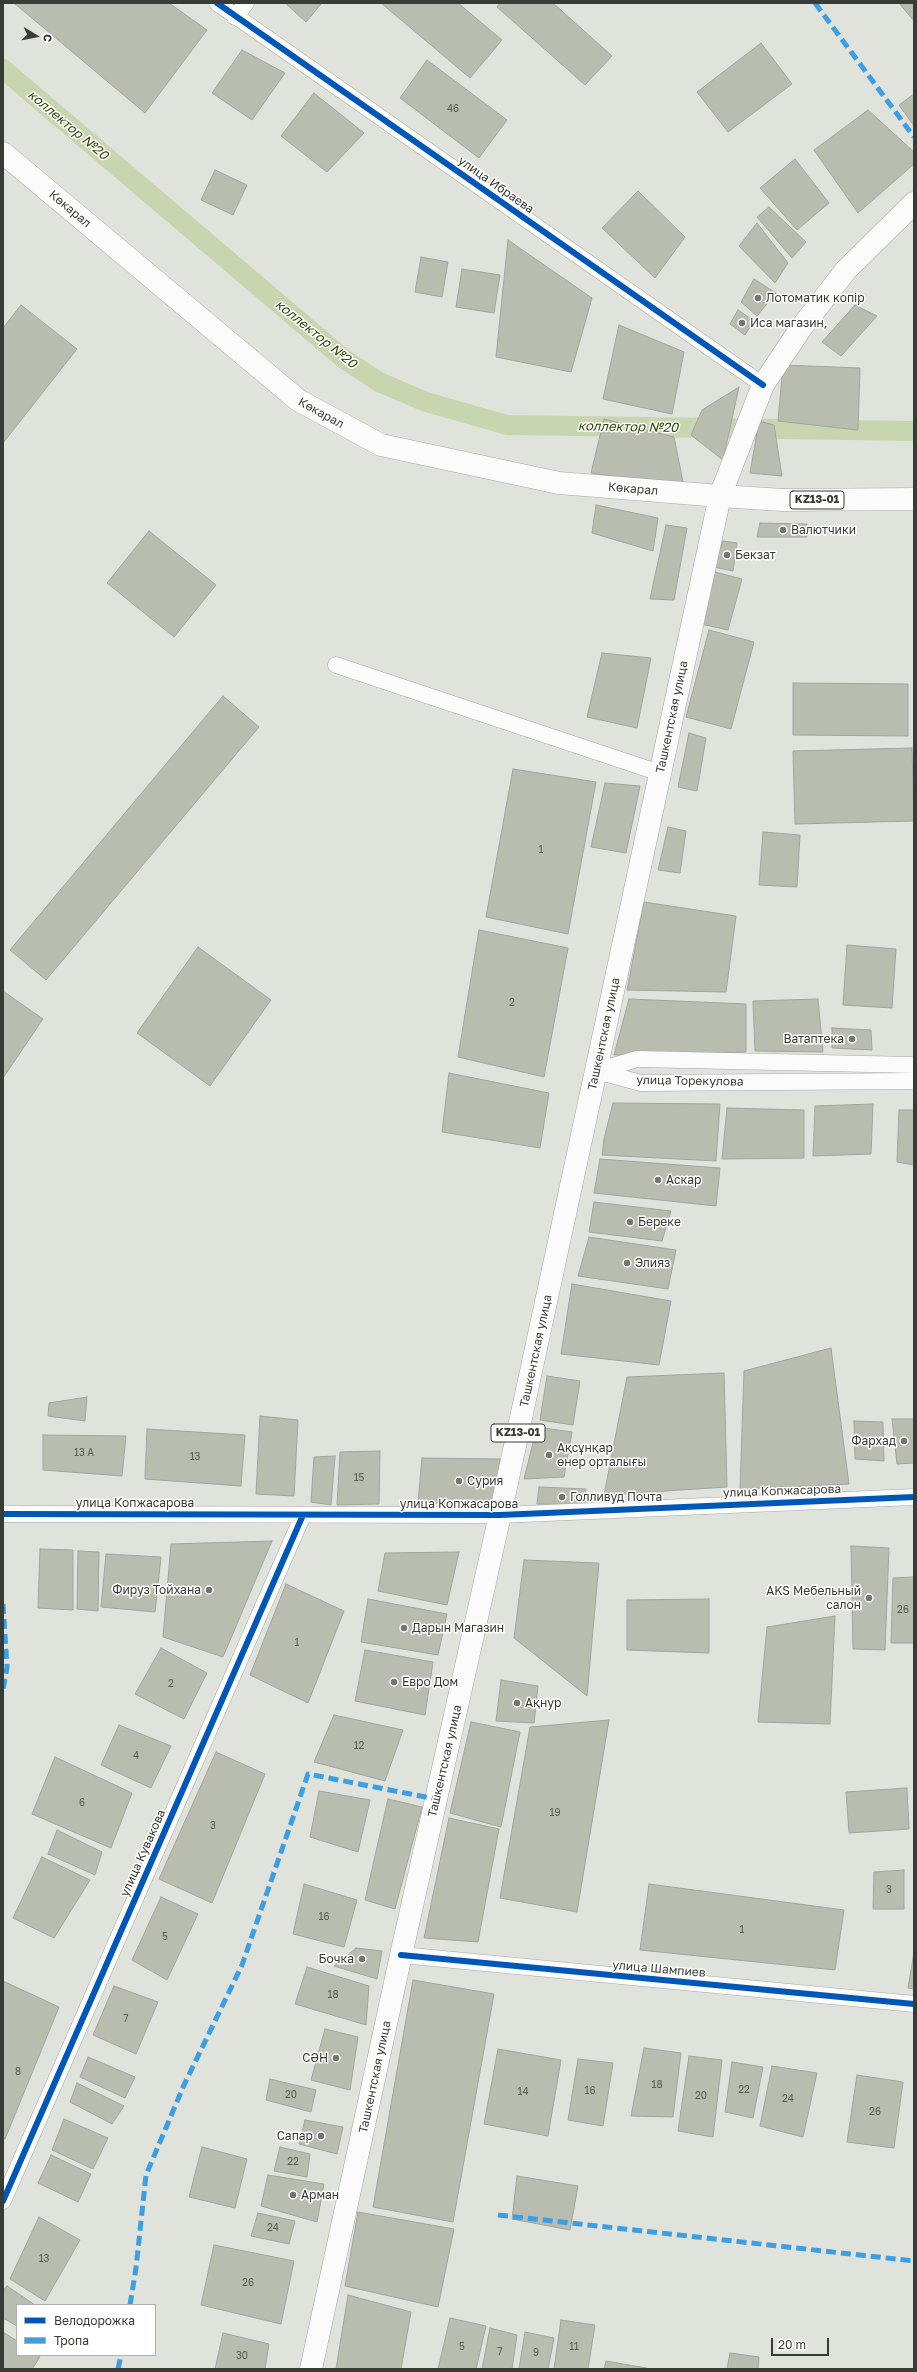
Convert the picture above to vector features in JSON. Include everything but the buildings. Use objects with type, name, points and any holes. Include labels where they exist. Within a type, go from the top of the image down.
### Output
[{"type":"main road","name":"Көкарал","points":[[3,153],[298,400],[381,445],[559,483],[720,496]]},
{"type":"main road","name":"Ташкентская улица","points":[[311,2369],[401,1955],[500,1515],[720,496],[763,385],[801,328],[846,270],[914,203]]},
{"type":"main road","name":"KZ13-01","points":[[720,496],[783,500],[914,499]]},
{"type":"street","name":"улица Ибраева","points":[[217,3],[763,385]]},
{"type":"street","points":[[236,17],[246,3]]},
{"type":"street","points":[[336,664],[660,773]]},
{"type":"street","name":"улица Торекулова","points":[[596,1071],[637,1059],[914,1065]]},
{"type":"street","name":"улица Торекулова","points":[[596,1071],[641,1083],[914,1081]]},
{"type":"street","name":"улица Копжасарова","points":[[3,1514],[500,1515],[914,1497]]},
{"type":"street","name":"улица Кувакова","points":[[3,2200],[303,1515]]},
{"type":"street","name":"улица Шампиев","points":[[401,1955],[914,2004]]},
{"type":"waterway","name":"коллектор №20","points":[[3,69],[344,359],[379,382],[426,402],[507,425],[914,431]]},
{"type":"marked path","points":[[815,3],[914,137]]},
{"type":"marked path","points":[[3,1604],[7,1667],[3,1690]]},
{"type":"marked path","points":[[130,2304],[136,2268],[146,2175],[184,2085],[242,1965],[308,1774],[436,1799]]},
{"type":"marked path","points":[[498,2215],[914,2261]]},
{"type":"marked path","points":[[118,2369],[121,2356]]},
{"type":"cycle path","points":[[217,3],[763,385]]},
{"type":"cycle path","points":[[3,1514],[500,1515],[914,1497]]},
{"type":"cycle path","points":[[3,2201],[303,1515]]},
{"type":"cycle path","points":[[401,1955],[914,2004]]},
{"type":"place","name":"Лотоматик копір","points":[[758,298]]},
{"type":"place","name":"Иса магазин,","points":[[742,323]]},
{"type":"place","name":"Валютчики","points":[[783,530]]},
{"type":"place","name":"Бекзат","points":[[727,555]]},
{"type":"place","name":"Ватаптека","points":[[852,1039]]},
{"type":"place","name":"Аскар","points":[[658,1180]]},
{"type":"place","name":"Береке","points":[[630,1222]]},
{"type":"place","name":"Элияз","points":[[627,1263]]},
{"type":"place","name":"Фархад","points":[[904,1441]]},
{"type":"place","name":"Ақсұнқар өнер орталығы","points":[[549,1455]]},
{"type":"place","name":"Сурия","points":[[459,1481]]},
{"type":"place","name":"Голливуд Почта","points":[[562,1497]]},
{"type":"place","name":"Фируз Тойхана","points":[[209,1590]]},
{"type":"place","name":"AKS Мебельный салон","points":[[869,1598]]},
{"type":"place","name":"Дарын Магазин","points":[[404,1628]]},
{"type":"place","name":"Евро Дом","points":[[394,1682]]},
{"type":"place","name":"Ақнур","points":[[517,1703]]},
{"type":"place","name":"Бочка","points":[[362,1959]]},
{"type":"place","name":"СӘН","points":[[336,2058]]},
{"type":"place","name":"Сапар","points":[[321,2136]]},
{"type":"place","name":"Арман","points":[[293,2195]]}]
